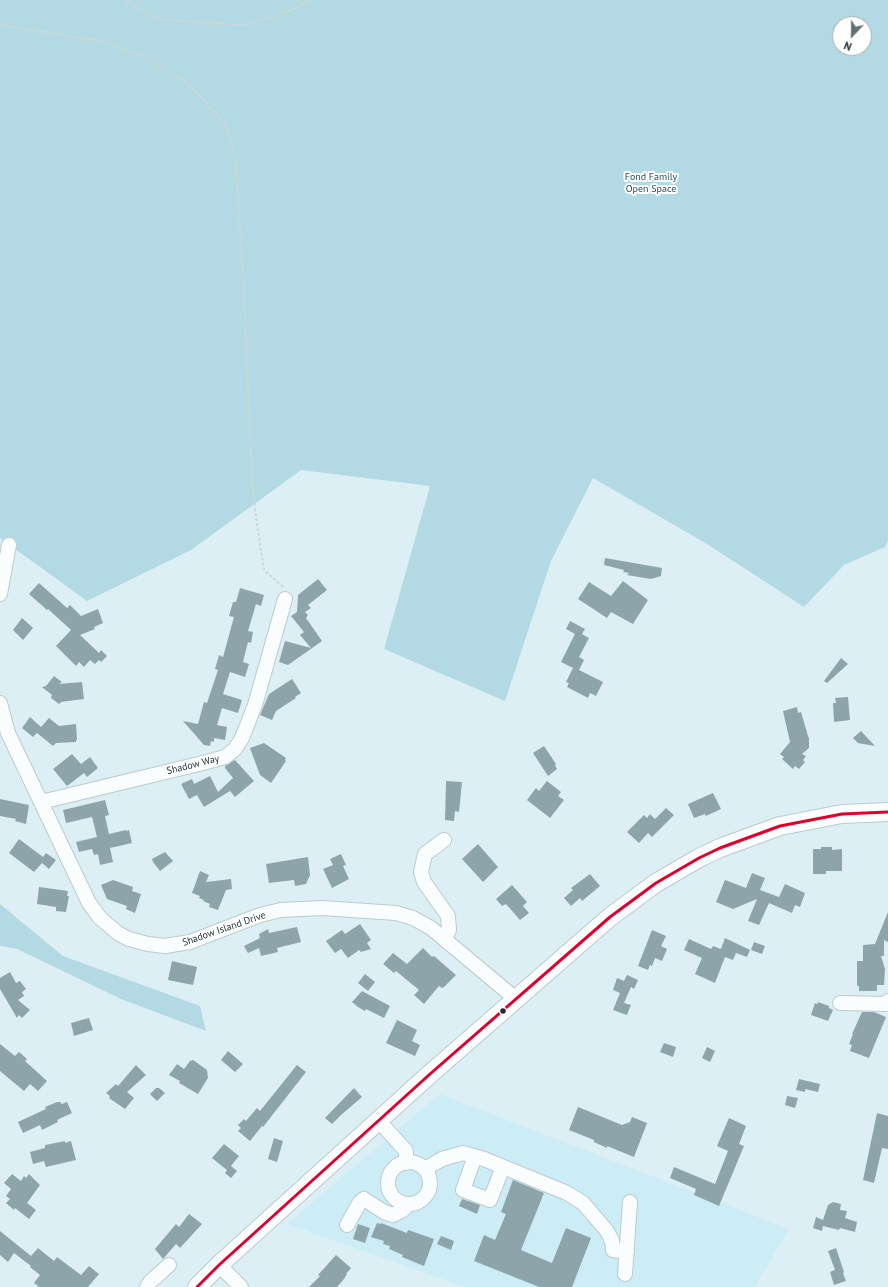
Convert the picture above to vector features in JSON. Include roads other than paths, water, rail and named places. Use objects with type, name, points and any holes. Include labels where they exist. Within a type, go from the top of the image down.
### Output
[{"type":"main road","points":[[197,1287],[219,1265],[378,1120],[616,913],[656,883],[699,858],[720,848],[780,826],[842,814],[888,812]]},
{"type":"street","points":[[0,594],[9,545]]},
{"type":"street","name":"Shadow Way","points":[[41,802],[225,757],[235,749],[242,738],[255,705],[285,599]]},
{"type":"street","name":"Shadow Island Drive","points":[[0,703],[8,732],[89,903],[100,918],[118,934],[129,939],[148,944],[165,946],[190,942],[260,915],[281,910],[322,908],[396,913],[413,918],[431,928],[516,999]]},
{"type":"street","points":[[444,840],[426,854],[422,863],[421,872],[424,882],[448,916],[449,930],[445,940]]},
{"type":"street","points":[[840,1003],[887,1004],[888,1001]]},
{"type":"street","points":[[378,1120],[406,1151],[406,1163]]},
{"type":"street","points":[[425,1169],[442,1159],[463,1153],[503,1166],[568,1193],[583,1203],[607,1232],[612,1241],[613,1250],[627,1252]]},
{"type":"street","points":[[475,1156],[463,1190],[490,1200],[503,1166]]},
{"type":"street","points":[[413,1163],[425,1169],[429,1175],[430,1188],[427,1195],[422,1200],[416,1203],[403,1203],[392,1195],[388,1182],[390,1175],[399,1165],[413,1163]]},
{"type":"street","points":[[347,1225],[360,1202],[364,1199],[384,1212],[393,1215],[403,1210],[409,1204]]},
{"type":"street","points":[[625,1274],[630,1202]]},
{"type":"street","points":[[147,1287],[150,1282],[169,1265]]},
{"type":"street","points":[[219,1265],[241,1287]]},
{"type":"park label","name":"Fond Family Open Space","points":[[651,182]]}]
